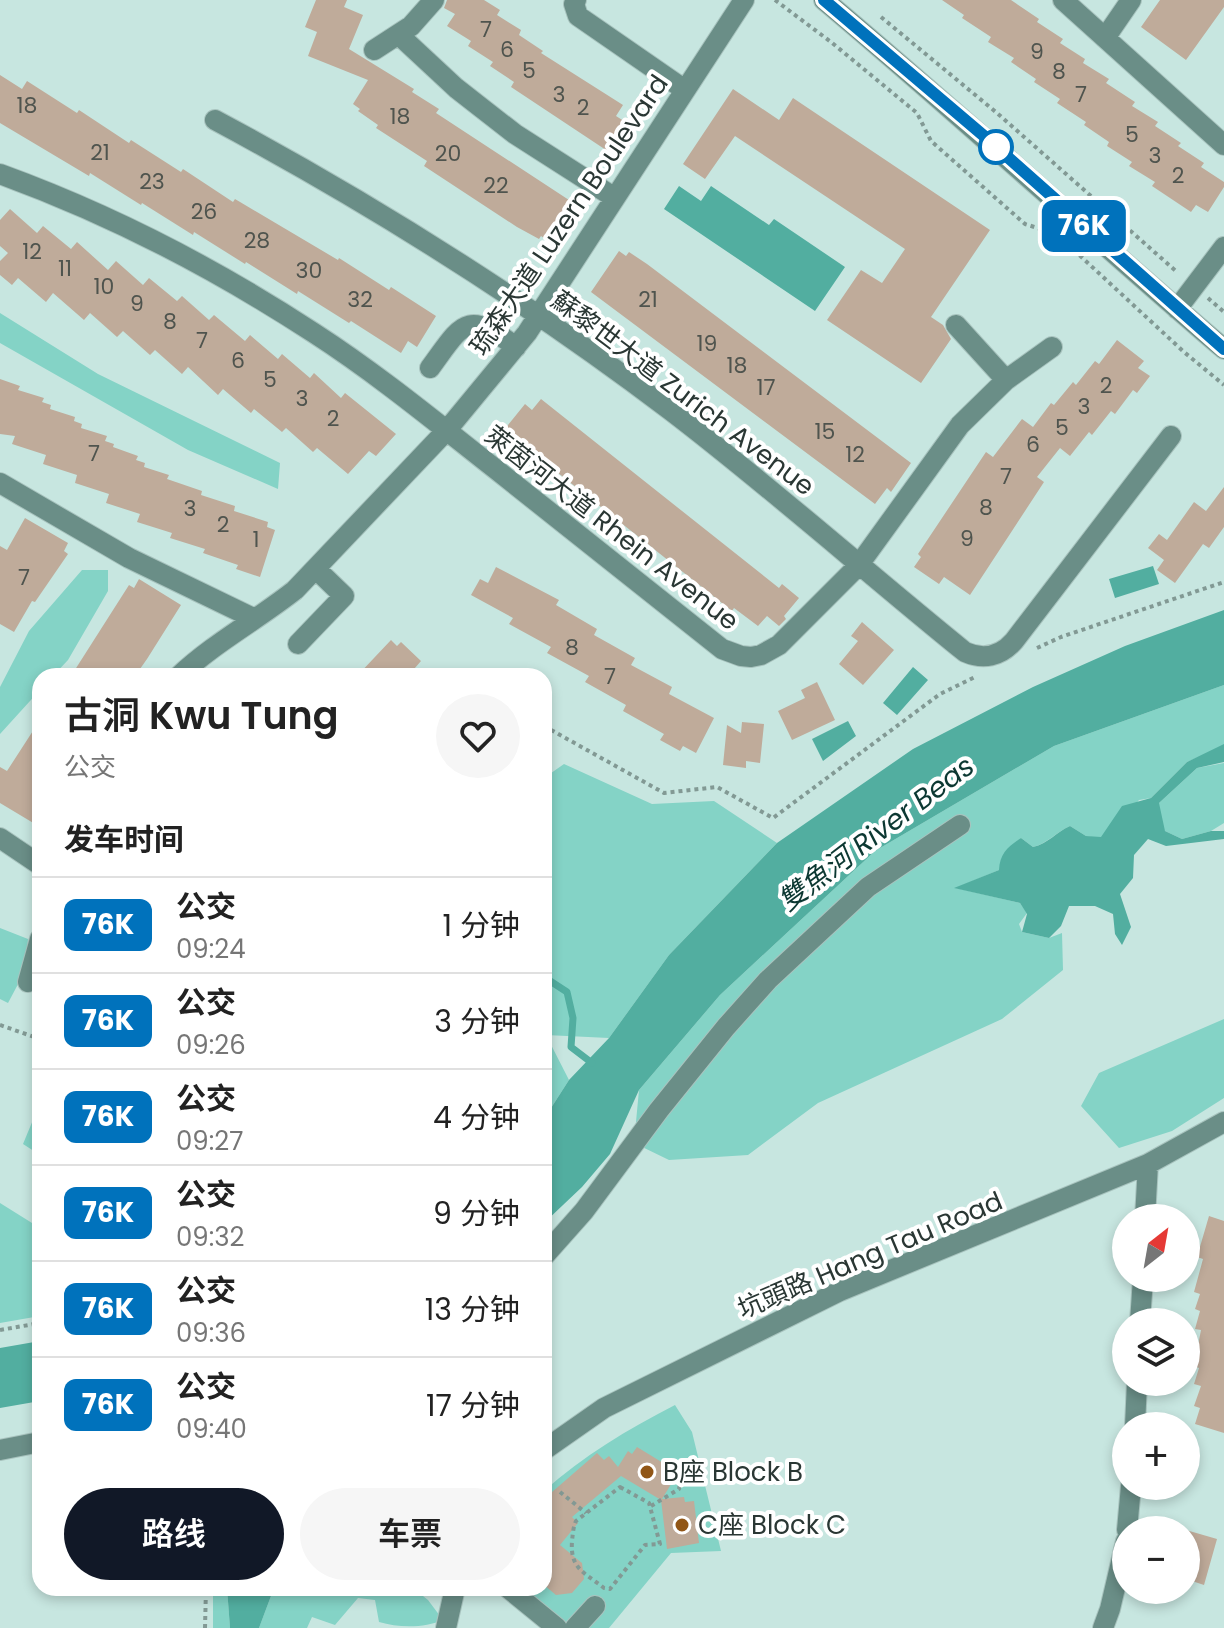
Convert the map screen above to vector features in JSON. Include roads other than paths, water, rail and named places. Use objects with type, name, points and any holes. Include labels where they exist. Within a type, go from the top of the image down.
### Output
[{"type":"street","points":[[374,50],[399,35],[434,0]]},
{"type":"street","points":[[576,0],[574,4],[578,16],[685,90]]},
{"type":"street","name":"琉森大道 Luzern Boulevard","points":[[188,668],[220,641],[295,590],[447,430],[539,315],[744,0]]},
{"type":"street","points":[[824,0],[984,136],[1224,349]]},
{"type":"street","points":[[1063,0],[1224,145]]},
{"type":"street","points":[[1105,38],[1131,0]]},
{"type":"street","points":[[399,35],[456,88],[515,134],[615,198]]},
{"type":"street","name":"蘇黎世大道 Zurich Avenue","points":[[215,120],[412,232],[539,315],[734,460],[965,652],[983,657],[1001,653],[1014,641],[1171,436]]},
{"type":"street","name":"萊茵河大道 Rhein Avenue","points":[[0,174],[99,214],[173,250],[245,290],[360,364],[731,654],[751,657],[771,651],[858,566]]},
{"type":"street","points":[[1177,309],[1224,247]]},
{"type":"street","points":[[430,368],[464,326],[478,323],[492,328],[516,347]]},
{"type":"street","points":[[956,325],[1006,380]]},
{"type":"street","points":[[858,566],[960,425],[1006,380],[1052,347]]},
{"type":"street","points":[[2,488],[129,558],[255,619]]},
{"type":"street","points":[[298,644],[344,596],[316,569]]},
{"type":"street","points":[[552,1247],[584,1211],[726,1027],[768,980],[868,887],[960,825]]},
{"type":"street","points":[[0,838],[32,860]]},
{"type":"street","points":[[28,982],[32,968]]},
{"type":"street","name":"坑頭路 Hang Tau Road","points":[[552,1444],[604,1408],[840,1291],[1148,1164],[1224,1122]]},
{"type":"street","points":[[1146,1204],[1148,1164]]},
{"type":"street","points":[[0,1450],[32,1444]]},
{"type":"street","points":[[446,1628],[453,1596]]},
{"type":"street","points":[[518,1596],[557,1628]]},
{"type":"street","points":[[1103,1628],[1112,1600]]},
{"type":"street","points":[[575,1628],[595,1606]]},
{"type":"water","points":[[679,186],[701,201],[711,186],[769,225],[774,219],[845,267],[815,311],[664,209]]},
{"type":"water","points":[[1153,566],[1159,584],[1115,598],[1109,579]]},
{"type":"water","name":"雙魚河 River Beas","points":[[1224,610],[1224,685],[1054,746],[875,851],[720,995],[639,1090],[610,1154],[552,1215],[552,1107],[569,1080],[609,1038],[669,955],[777,843],[913,749],[1033,687],[1125,646]]},
{"type":"water","points":[[913,667],[928,680],[897,715],[883,703]]},
{"type":"water","points":[[848,721],[856,736],[823,761],[812,739]]},
{"type":"water","points":[[1224,744],[1224,762],[1197,768],[1159,803],[1165,831],[1182,839],[1211,831],[1224,831],[1224,839],[1166,846],[1148,839],[1134,855],[1133,878],[1120,894],[1131,927],[1122,945],[1115,934],[1113,914],[1095,906],[1069,906],[1061,926],[1049,938],[1022,932],[1027,914],[1020,903],[954,888],[999,870],[1006,851],[1021,838],[1033,847],[1070,826],[1086,836],[1101,837],[1122,806],[1151,798],[1187,762]]},
{"type":"water","points":[[32,1342],[32,1402],[0,1408],[0,1348]]},
{"type":"water","points":[[228,1596],[271,1596],[259,1628],[230,1628]]},
{"type":"waterway","points":[[552,982],[567,992],[573,1018],[571,1047],[592,1063]]},
{"type":"place","name":"B座 Block B","points":[[647,1472]]},
{"type":"place","name":"C座 Block C","points":[[682,1525]]}]
